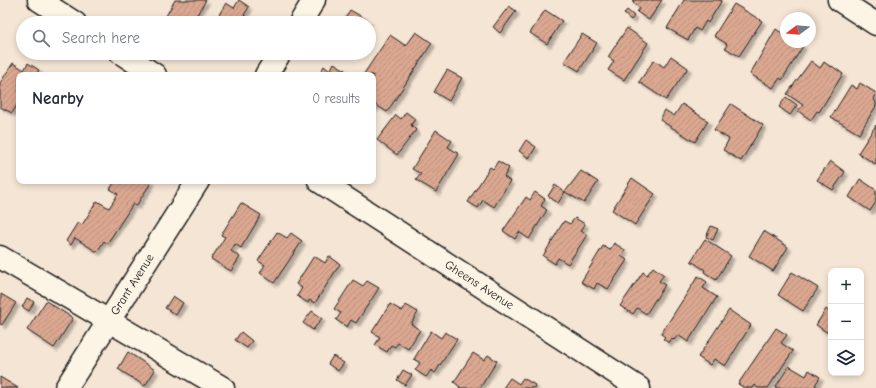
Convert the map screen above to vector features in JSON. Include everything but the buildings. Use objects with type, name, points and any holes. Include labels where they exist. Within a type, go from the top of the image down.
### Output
[{"type":"street","points":[[39,0],[64,16]]},
{"type":"street","points":[[304,16],[314,0]]},
{"type":"street","points":[[839,0],[876,24]]},
{"type":"street","points":[[132,60],[151,72]]},
{"type":"street","points":[[268,72],[276,60]]},
{"type":"street","name":"Grant Avenue","points":[[66,388],[196,184]]},
{"type":"street","name":"Gheens Avenue","points":[[325,184],[639,388]]},
{"type":"street","points":[[0,257],[110,320],[223,388]]}]
